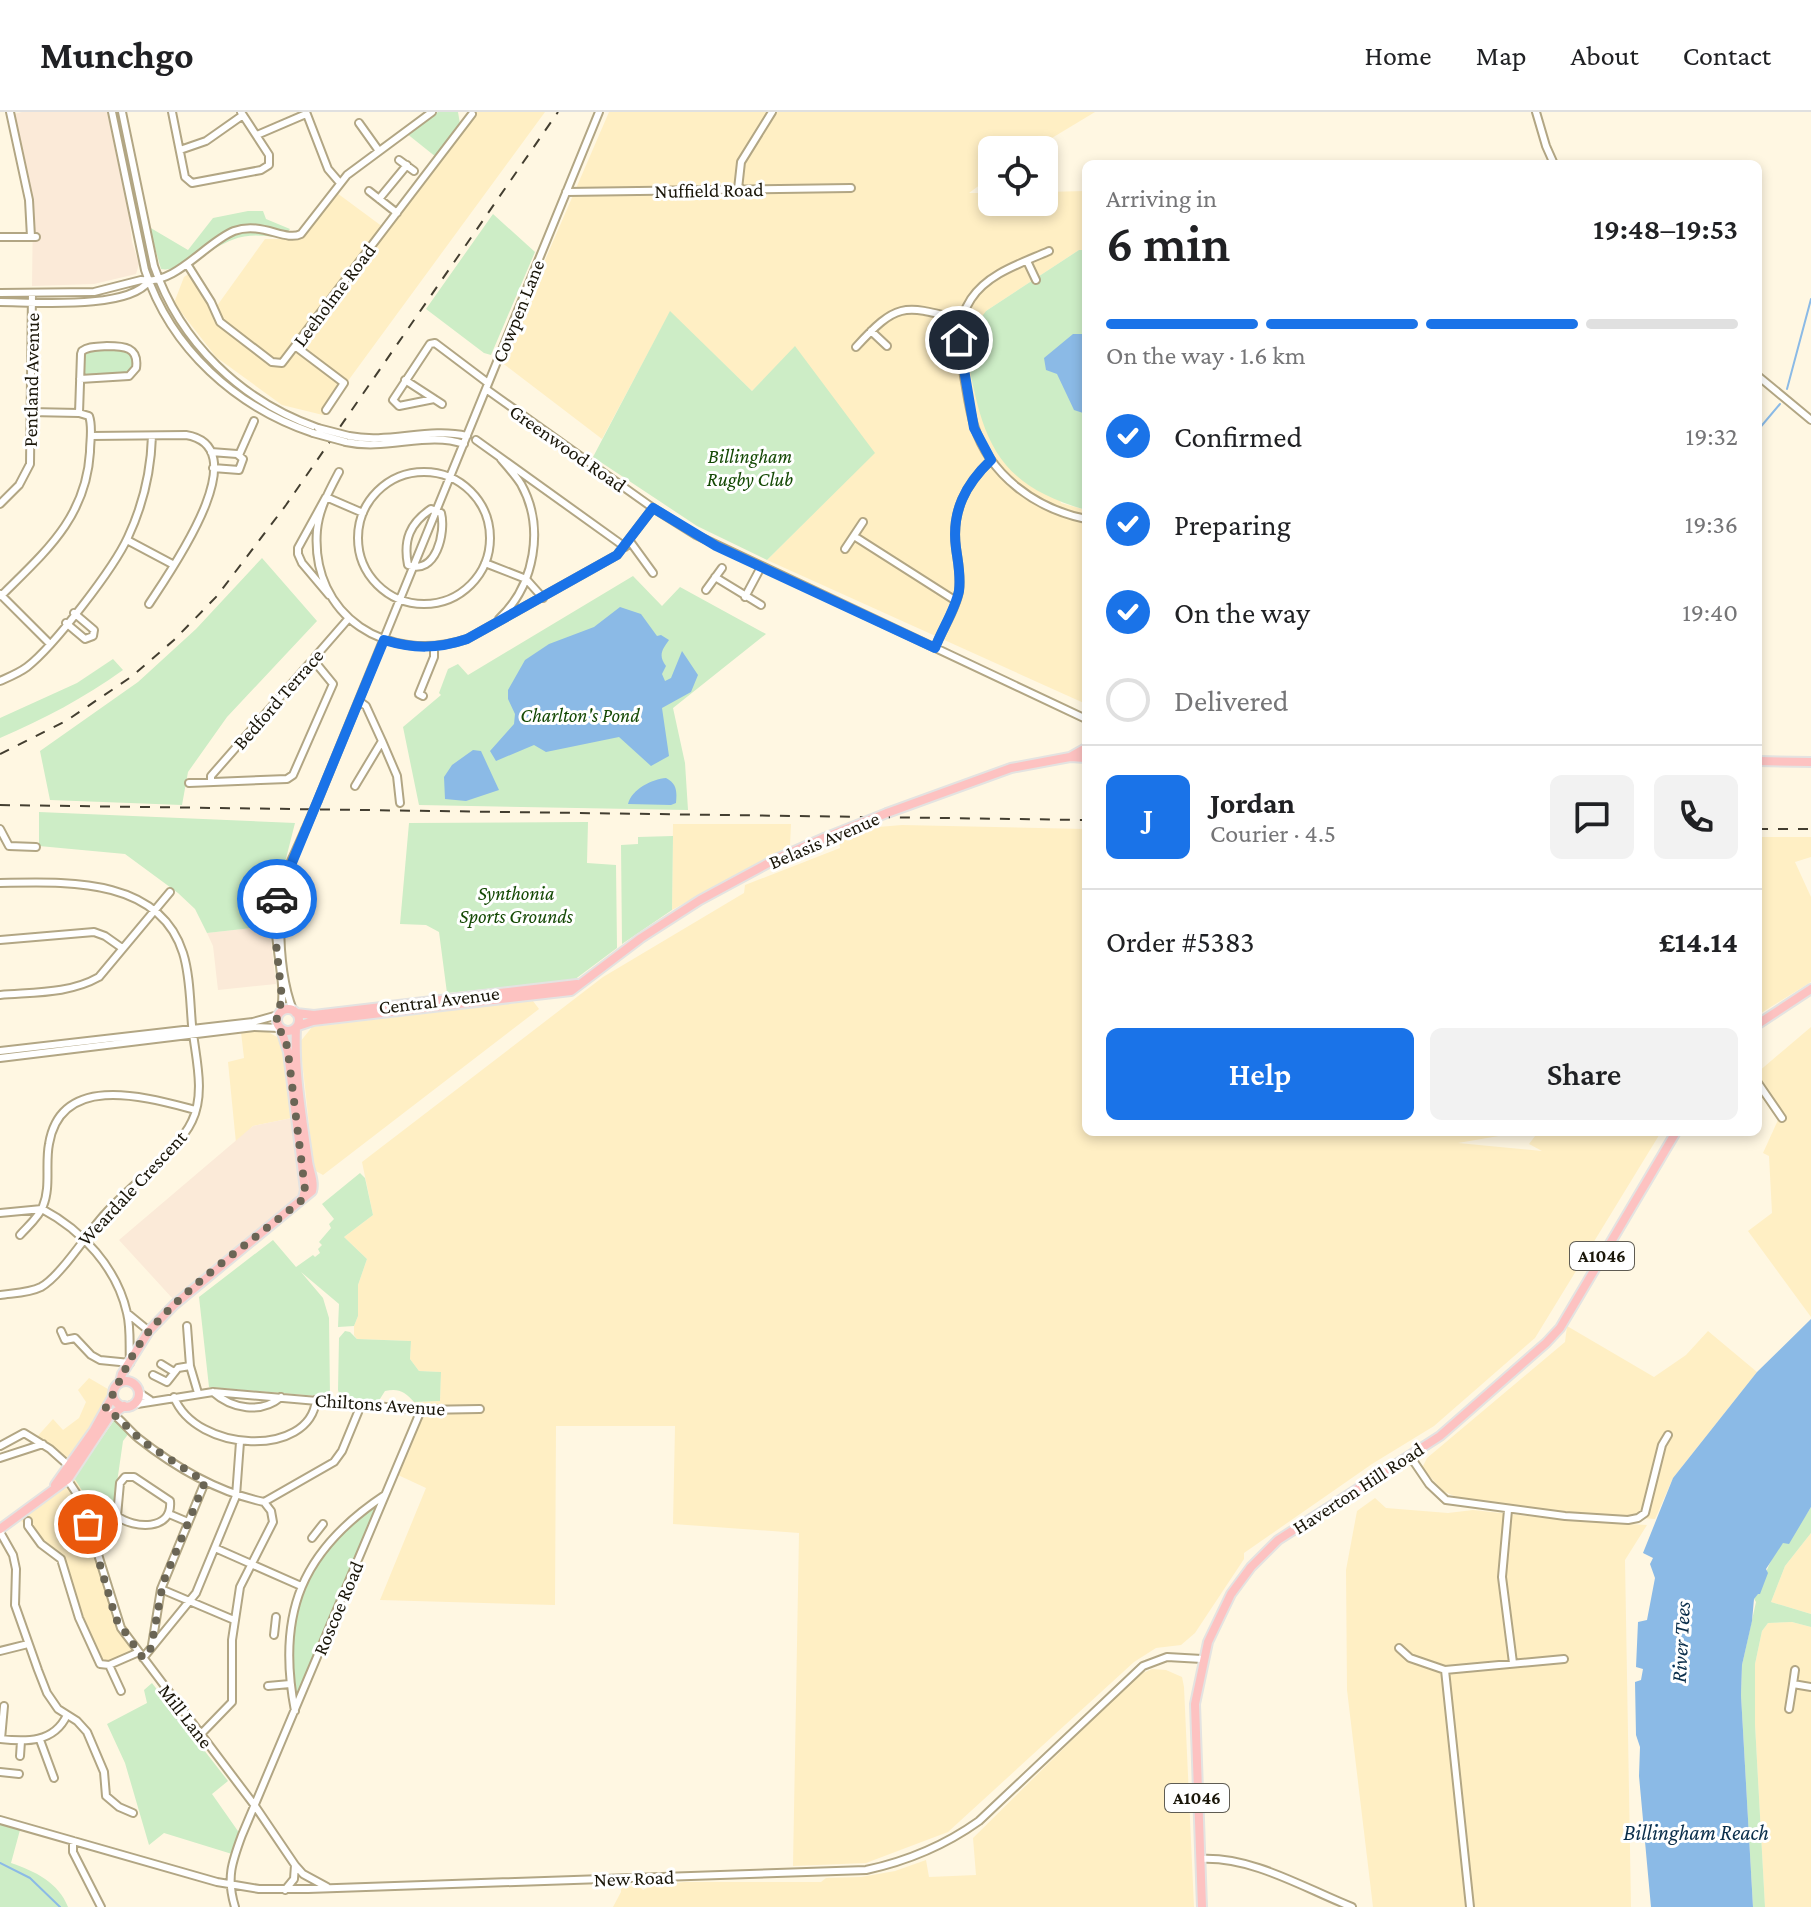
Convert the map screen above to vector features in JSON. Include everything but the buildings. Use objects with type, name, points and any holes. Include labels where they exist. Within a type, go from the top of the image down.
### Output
[{"type":"main road","name":"Belasis Avenue","points":[[1070,757],[1082,750]]},
{"type":"main road","name":"Belasis Avenue","points":[[571,991],[641,938],[700,900],[776,859],[985,776],[1070,757],[1082,758]]},
{"type":"main road","points":[[1762,761],[1811,762]]},
{"type":"main road","name":"Central Avenue","points":[[280,1029],[288,1032],[313,1021],[581,984]]},
{"type":"main road","points":[[1762,1021],[1811,989]]},
{"type":"main road","name":"Central Avenue","points":[[279,1013],[288,1009],[314,1015],[571,991]]},
{"type":"main road","points":[[0,1531],[69,1473],[109,1411],[114,1388],[149,1331],[178,1301],[303,1199],[314,1186],[308,1165],[297,1073],[299,1017],[295,1012]]},
{"type":"main road","points":[[279,1013],[276,1022],[288,1052],[305,1190],[303,1199]]},
{"type":"main road","name":"Haverton Hill Road","points":[[1202,1907],[1195,1704],[1202,1659],[1222,1608],[1251,1567],[1295,1528],[1440,1436],[1555,1335],[1674,1136]]},
{"type":"main road","points":[[109,1411],[137,1400],[129,1364]]},
{"type":"main road","points":[[120,1382],[136,1388]]},
{"type":"main road","points":[[113,1396],[117,1403],[128,1406]]},
{"type":"street","points":[[0,237],[34,237],[10,112]]},
{"type":"street","points":[[112,112],[149,281],[172,327],[199,361],[224,385],[273,418],[378,446],[441,438],[466,440]]},
{"type":"street","points":[[122,112],[158,278],[177,317],[230,378],[277,411],[316,430]]},
{"type":"street","points":[[172,112],[186,180],[198,183],[265,168],[270,159],[242,113],[206,141],[180,150]]},
{"type":"street","points":[[0,293],[94,292],[158,278],[187,264],[240,229],[261,228],[288,237],[301,234],[340,183],[432,112]]},
{"type":"street","name":"Cowpen Lane","points":[[279,1013],[282,998],[279,948],[282,889],[599,112]]},
{"type":"street","points":[[738,189],[741,162],[772,112]]},
{"type":"street","points":[[1536,112],[1552,160]]},
{"type":"street","points":[[257,135],[306,113],[328,169],[340,183]]},
{"type":"street","name":"Leeholme Road","points":[[187,264],[220,322],[272,362],[282,363],[472,114]]},
{"type":"street","points":[[358,122],[379,151]]},
{"type":"street","points":[[399,160],[414,171]]},
{"type":"street","points":[[379,199],[407,165]]},
{"type":"street","name":"Nuffield Road","points":[[566,192],[851,188]]},
{"type":"street","points":[[369,191],[397,213]]},
{"type":"street","points":[[1049,251],[991,278],[981,286],[965,309],[960,349],[974,428],[991,460],[1010,481],[1035,501],[1082,518]]},
{"type":"street","points":[[1027,261],[1036,280]]},
{"type":"street","points":[[0,302],[106,300],[143,290],[149,281]]},
{"type":"street","name":"Pentland Avenue","points":[[0,504],[28,471],[32,293]]},
{"type":"street","points":[[856,347],[884,318],[903,309],[923,310],[962,320]]},
{"type":"street","points":[[871,331],[887,346]]},
{"type":"street","name":"Greenwood Road","points":[[405,380],[430,344],[435,343],[487,386],[653,508],[716,546],[1082,719]]},
{"type":"street","points":[[79,413],[80,379],[81,354],[86,347],[124,346],[136,356],[136,368],[129,376],[80,379]]},
{"type":"street","points":[[295,346],[344,383],[326,410]]},
{"type":"street","points":[[224,385],[230,378]]},
{"type":"street","points":[[1762,379],[1811,420]]},
{"type":"street","points":[[434,399],[396,405],[393,400],[405,380],[442,404]]},
{"type":"street","points":[[30,412],[79,413],[91,419],[86,485],[68,525],[1,595],[50,644]]},
{"type":"street","points":[[239,455],[255,422]]},
{"type":"street","points":[[91,436],[192,436],[199,438],[211,452],[213,468],[203,513],[149,604]]},
{"type":"street","points":[[0,680],[29,666],[50,644],[127,540],[145,488],[152,436]]},
{"type":"street","points":[[476,440],[627,544],[654,574]]},
{"type":"street","points":[[211,452],[239,455],[243,459],[239,470],[213,468]]},
{"type":"street","points":[[490,626],[506,612],[526,579],[534,538],[533,518],[520,484],[501,459]]},
{"type":"street","points":[[935,648],[956,601],[960,575],[955,538],[957,511],[969,484],[991,460]]},
{"type":"street","points":[[339,472],[298,548],[298,554],[302,563],[349,618],[384,640],[403,646],[434,648],[467,639],[543,598],[617,555],[653,508]]},
{"type":"street","points":[[426,472],[450,477],[467,488],[485,512],[490,541],[485,563],[472,584],[449,600],[424,603],[401,599],[382,589],[365,566],[359,537],[363,513],[380,490],[395,479],[426,472]]},
{"type":"street","points":[[520,484],[528,478]]},
{"type":"street","points":[[326,497],[363,513]]},
{"type":"street","points":[[326,497],[317,530],[318,554],[325,580],[338,605]]},
{"type":"street","name":"Cowpen Lane","points":[[431,509],[436,510],[441,513],[443,521],[440,545],[425,564],[413,567],[408,565],[406,555],[408,536],[421,516],[431,509]]},
{"type":"street","points":[[845,549],[863,522]]},
{"type":"street","points":[[854,536],[956,601]]},
{"type":"street","points":[[127,540],[174,565]]},
{"type":"street","points":[[485,563],[526,579],[543,598]]},
{"type":"street","points":[[745,597],[761,567]]},
{"type":"street","points":[[706,590],[722,568]]},
{"type":"street","points":[[715,577],[761,605]]},
{"type":"street","points":[[66,623],[85,639],[93,636],[94,630],[74,613]]},
{"type":"street","name":"Bedford Terrace","points":[[211,782],[211,776],[309,664],[315,662],[315,657],[349,618]]},
{"type":"street","points":[[423,696],[419,694],[434,657],[434,648]]},
{"type":"street","points":[[189,783],[287,779],[293,775],[333,684],[315,662]]},
{"type":"street","points":[[359,701],[366,706],[397,776],[400,803]]},
{"type":"street","points":[[355,786],[382,741]]},
{"type":"street","points":[[0,829],[9,846],[36,847]]},
{"type":"street","points":[[0,883],[64,882],[90,886],[135,897],[154,909]]},
{"type":"street","points":[[0,995],[67,989],[85,985],[99,977],[170,892]]},
{"type":"street","name":"Weardale Crescent","points":[[0,1295],[26,1292],[49,1282],[124,1194],[184,1135],[196,1110],[199,1087],[185,957],[172,928],[154,909]]},
{"type":"street","points":[[0,940],[94,932],[122,948]]},
{"type":"street","name":"Cowpen Lane","points":[[279,948],[288,995],[295,1012]]},
{"type":"street","name":"Central Avenue","points":[[193,1032],[253,1022],[279,1013]]},
{"type":"street","name":"Central Avenue","points":[[0,1051],[254,1027],[280,1029]]},
{"type":"street","name":"Central Avenue","points":[[0,1058],[54,1048]]},
{"type":"street","points":[[1762,1089],[1782,1118]]},
{"type":"street","points":[[20,1235],[42,1209],[52,1131],[75,1104],[105,1095],[134,1095],[196,1110]]},
{"type":"street","points":[[0,1213],[42,1209],[96,1251],[107,1267],[127,1313],[129,1364],[100,1360],[75,1338],[65,1340],[61,1331]]},
{"type":"street","points":[[127,1313],[149,1331]]},
{"type":"street","points":[[187,1326],[190,1366],[198,1393]]},
{"type":"street","points":[[179,1339],[188,1338]]},
{"type":"street","points":[[161,1364],[174,1372]]},
{"type":"street","points":[[153,1375],[167,1382],[174,1372],[190,1366]]},
{"type":"street","points":[[136,1388],[150,1400]]},
{"type":"street","name":"Chiltons Avenue","points":[[213,1392],[229,1403],[244,1407],[266,1405],[281,1397]]},
{"type":"street","name":"Chiltons Avenue","points":[[128,1406],[213,1392],[421,1410],[480,1409]]},
{"type":"street","points":[[174,1397],[186,1416],[205,1430],[240,1442],[270,1440],[289,1432],[308,1420],[313,1414],[316,1400]]},
{"type":"street","points":[[264,1502],[334,1462],[342,1451],[361,1405]]},
{"type":"street","name":"Roscoe Road","points":[[230,1884],[233,1860],[421,1410]]},
{"type":"street","points":[[109,1411],[142,1441],[205,1482],[236,1496],[264,1502],[271,1511],[273,1522],[240,1587],[234,1620],[232,1702],[201,1734]]},
{"type":"street","points":[[0,1446],[24,1433],[43,1444],[69,1473]]},
{"type":"street","points":[[1410,1456],[1429,1484],[1446,1500],[1508,1510],[1628,1520],[1645,1513],[1662,1445],[1668,1435]]},
{"type":"street","points":[[28,1521],[28,1526],[41,1544],[61,1559],[88,1641],[100,1664],[109,1665],[141,1655],[151,1648],[191,1601],[236,1496],[240,1442]]},
{"type":"street","points":[[0,1458],[43,1444]]},
{"type":"street","name":"Mill Lane","points":[[69,1473],[81,1500],[116,1619],[295,1865],[313,1881],[330,1889]]},
{"type":"street","points":[[134,1477],[170,1501],[169,1514],[163,1522],[155,1525],[119,1519],[116,1513],[122,1480],[134,1477]]},
{"type":"street","points":[[151,1648],[161,1589],[205,1482]]},
{"type":"street","points":[[295,1711],[288,1651],[301,1586],[330,1540],[360,1511],[387,1493]]},
{"type":"street","points":[[1508,1510],[1502,1577],[1513,1663]]},
{"type":"street","points":[[169,1514],[188,1522]]},
{"type":"street","points":[[312,1538],[320,1527],[330,1540]]},
{"type":"street","points":[[0,1531],[13,1555],[16,1569],[15,1605],[47,1693],[58,1709],[77,1721],[87,1732],[104,1772],[105,1791],[111,1802],[129,1811],[128,1801]]},
{"type":"street","points":[[215,1548],[301,1586]]},
{"type":"street","points":[[161,1589],[234,1620]]},
{"type":"street","points":[[276,1617],[275,1631],[291,1627]]},
{"type":"street","points":[[0,1651],[28,1644]]},
{"type":"street","points":[[1399,1648],[1410,1658],[1445,1670],[1564,1659]]},
{"type":"street","name":"New Road","points":[[0,1820],[230,1884],[285,1890],[866,1870],[900,1862],[938,1847],[979,1821],[1143,1666],[1167,1657],[1202,1659]]},
{"type":"street","points":[[109,1665],[121,1691]]},
{"type":"street","points":[[1445,1670],[1470,1907]]},
{"type":"street","points":[[1789,1709],[1795,1670]]},
{"type":"street","points":[[273,1688],[290,1684]]},
{"type":"street","points":[[1793,1684],[1811,1687]]},
{"type":"street","points":[[4,1706],[0,1739],[40,1740],[63,1723],[67,1715]]},
{"type":"street","points":[[3,1715],[14,1712]]},
{"type":"street","points":[[40,1740],[54,1769],[54,1778]]},
{"type":"street","points":[[18,1756],[21,1741]]},
{"type":"street","points":[[4,1774],[19,1774]]},
{"type":"street","points":[[95,1794],[105,1791]]},
{"type":"street","points":[[1450,1825],[1461,1823]]},
{"type":"street","points":[[73,1841],[73,1852],[101,1907]]},
{"type":"street","points":[[1200,1859],[1226,1859],[1255,1867],[1352,1907]]},
{"type":"street","points":[[285,1890],[294,1879],[295,1865]]},
{"type":"street","points":[[230,1884],[235,1907]]},
{"type":"shaded area","points":[[107,112],[139,264],[136,274],[94,284],[32,286],[33,207],[14,114]]},
{"type":"shaded area","points":[[472,112],[545,112],[323,415],[282,405],[216,357],[174,303],[184,277],[190,273],[214,310],[265,239],[299,239],[337,193],[387,230]]},
{"type":"shaded area","points":[[609,112],[1095,112],[1055,136],[978,136],[978,186],[969,193],[978,193],[978,216],[1058,216],[1058,192],[1082,191],[1082,250],[986,311],[1061,503],[1082,509],[1082,702],[767,560],[874,453],[795,347],[752,391],[670,312],[602,439],[501,362]]},
{"type":"shaded area","points":[[673,824],[791,824],[790,845],[672,910]]},
{"type":"shaded area","points":[[902,825],[1082,829],[1082,1136],[1499,1136],[1458,1143],[1542,1151],[1529,1144],[1535,1136],[1659,1136],[1535,1338],[1434,1426],[1372,1464],[1244,1553],[1244,1559],[1195,1633],[1181,1645],[1156,1648],[1134,1662],[948,1832],[866,1863],[793,1866],[799,1533],[673,1524],[675,1426],[556,1426],[555,1605],[380,1600],[426,1488],[398,1475],[410,1450],[402,1446],[414,1416],[414,1402],[440,1401],[441,1372],[419,1371],[410,1359],[411,1341],[357,1339],[354,1335],[358,1316],[358,1285],[367,1259],[344,1237],[373,1215],[362,1162],[603,977],[744,893],[745,885],[840,848],[839,839],[866,828]]},
{"type":"shaded area","points":[[1762,837],[1811,837],[1811,857],[1795,862],[1811,897],[1811,982],[1762,1013]]},
{"type":"shaded area","points":[[269,926],[276,984],[218,990],[213,946],[207,933]]},
{"type":"shaded area","points":[[533,1001],[539,1009],[323,1175],[314,1170],[300,1042],[312,1027]]},
{"type":"shaded area","points":[[1811,1027],[1811,1317],[1748,1231],[1772,1213],[1769,1156],[1763,1153],[1778,1120],[1762,1098],[1762,1069]]},
{"type":"shaded area","points":[[241,1032],[268,1032],[281,1039],[292,1118],[253,1126],[236,1143],[228,1062],[244,1058]]},
{"type":"shaded area","points":[[292,1118],[301,1194],[173,1299],[119,1240],[253,1126]]},
{"type":"shaded area","points":[[1567,1326],[1654,1377],[1686,1355],[1708,1331],[1757,1372],[1673,1478],[1655,1519],[1465,1501],[1443,1491],[1422,1468],[1427,1458],[1565,1342]]},
{"type":"shaded area","points":[[89,1378],[113,1392],[114,1400],[120,1405],[115,1419],[74,1478],[83,1492],[120,1617],[142,1649],[103,1666],[88,1641],[61,1559],[17,1517],[53,1488],[69,1467],[35,1439],[53,1419],[63,1430],[79,1418],[86,1402],[78,1390]]},
{"type":"shaded area","points":[[1375,1498],[1386,1508],[1448,1513],[1473,1510],[1647,1525],[1625,1560],[1631,1907],[1373,1907],[1347,1690],[1346,1570],[1357,1511]]},
{"type":"shaded area","points":[[1811,1533],[1811,1614],[1771,1602],[1785,1566]]},
{"type":"shaded area","points":[[1792,1622],[1811,1627],[1811,1907],[1765,1907],[1755,1724],[1755,1664],[1762,1631],[1768,1623]]},
{"type":"shaded area","points":[[1152,1669],[1166,1670],[1182,1677],[1184,1687],[1194,1907],[613,1907],[621,1886],[640,1887],[643,1890],[684,1882],[821,1882],[826,1878],[861,1877],[895,1871],[926,1860],[929,1877],[976,1875],[973,1838],[1138,1675]]},
{"type":"green space","points":[[438,112],[458,112],[460,124],[436,157],[406,133]]},
{"type":"green space","points":[[263,211],[266,219],[290,229],[283,238],[245,236],[177,267],[161,269],[149,227],[188,250],[213,218]]},
{"type":"green space","points":[[493,214],[535,252],[491,355],[484,353],[426,309]]},
{"type":"green space","points":[[1082,250],[1082,509],[1053,498],[1028,484],[1009,468],[984,427],[964,341],[986,311]]},
{"type":"green space","name":"Billingham Rugby Club","points":[[670,311],[752,391],[795,346],[875,453],[767,560],[697,526],[593,457]]},
{"type":"green space","points":[[98,347],[125,347],[132,356],[131,369],[122,374],[81,376],[87,351]]},
{"type":"green space","points":[[262,558],[317,621],[227,717],[188,772],[182,805],[50,800],[40,751],[138,682],[196,629]]},
{"type":"green space","name":"Charlton's Pond","points":[[633,576],[662,606],[680,587],[766,634],[673,708],[685,763],[688,810],[419,805],[403,727],[441,695],[439,693],[448,669],[458,664],[468,675]]},
{"type":"green space","points":[[113,659],[123,670],[94,690],[0,738],[0,718],[77,683]]},
{"type":"green space","points":[[39,812],[295,823],[269,926],[207,933],[195,909],[125,854],[39,846]]},
{"type":"green space","name":"Synthonia Sports Grounds","points":[[588,822],[587,863],[616,865],[617,948],[574,980],[447,993],[439,932],[426,925],[400,924],[409,823]]},
{"type":"green space","points":[[673,836],[672,910],[622,944],[621,845],[638,844],[638,837]]},
{"type":"green space","points":[[360,1173],[365,1178],[373,1215],[344,1237],[367,1259],[358,1285],[358,1316],[354,1326],[338,1327],[339,1304],[301,1272],[323,1298],[329,1318],[330,1397],[209,1387],[199,1297],[273,1240],[296,1267],[313,1255],[315,1257],[320,1253],[318,1249],[322,1245],[319,1242],[331,1228],[329,1224],[334,1219],[322,1204]]},
{"type":"green space","points":[[345,1331],[357,1339],[411,1341],[410,1359],[419,1371],[441,1372],[440,1401],[414,1402],[405,1393],[394,1390],[385,1391],[378,1402],[340,1397],[339,1338]]},
{"type":"green space","points":[[115,1419],[129,1433],[123,1441],[109,1538],[100,1544],[83,1492],[74,1478]]},
{"type":"green space","points":[[381,1500],[296,1702],[292,1639],[302,1591],[326,1551],[360,1516]]},
{"type":"green space","points":[[1811,1507],[1811,1533],[1785,1566],[1771,1602],[1811,1614],[1811,1627],[1792,1622],[1768,1623],[1762,1631],[1755,1664],[1755,1724],[1765,1907],[1753,1907],[1742,1665],[1756,1602],[1754,1599],[1776,1552]]},
{"type":"green space","points":[[152,1683],[228,1781],[212,1794],[240,1834],[232,1854],[164,1833],[149,1845],[125,1763],[107,1724],[147,1703],[144,1690]]},
{"type":"green space","points":[[0,1824],[20,1830],[11,1863],[45,1879],[59,1891],[68,1907],[0,1907]]},
{"type":"water","points":[[1073,334],[1082,334],[1082,413],[1074,410],[1057,374],[1046,370],[1044,358]]},
{"type":"water","name":"Charlton's Pond","points":[[620,607],[641,614],[657,636],[669,640],[662,653],[666,666],[662,674],[665,681],[671,678],[682,651],[698,675],[691,692],[662,708],[669,756],[651,766],[619,737],[546,752],[534,745],[496,761],[490,751],[514,724],[515,714],[508,699],[508,690],[525,660],[549,644],[594,627]]},
{"type":"water","name":"Charlton's Pond","points":[[473,750],[481,751],[499,790],[466,801],[445,799],[444,777],[452,765]]},
{"type":"water","points":[[666,778],[676,788],[676,803],[628,804],[643,786]]},
{"type":"water","points":[[1811,1319],[1811,1507],[1789,1544],[1783,1543],[1766,1569],[1768,1573],[1760,1594],[1754,1599],[1742,1665],[1753,1907],[1651,1907],[1639,1776],[1640,1747],[1636,1735],[1635,1682],[1641,1680],[1643,1669],[1636,1667],[1638,1622],[1647,1620],[1655,1578],[1650,1564],[1653,1558],[1643,1553],[1673,1478],[1757,1372]]},
{"type":"waterway","points":[[1787,389],[1811,299]]},
{"type":"waterway","points":[[1762,425],[1780,404]]},
{"type":"waterway","points":[[0,1863],[30,1878],[60,1907]]},
{"type":"railway","points":[[0,754],[66,721],[131,677],[174,640],[217,596],[286,505],[558,112]]},
{"type":"railway","points":[[0,805],[1082,820]]},
{"type":"railway","points":[[1762,829],[1811,829]]},
{"type":"way so far","points":[[88,1524],[116,1619],[143,1658],[151,1648],[163,1583],[205,1482],[142,1441],[105,1409],[114,1388],[149,1331],[178,1301],[303,1199],[305,1190],[288,1052],[276,1022],[282,1006],[275,934],[277,899]]},
{"type":"route","points":[[277,899],[384,640],[403,646],[434,648],[467,639],[617,555],[653,508],[716,546],[935,648],[958,593],[960,567],[955,521],[960,501],[974,477],[991,460],[974,428],[959,340]]},
{"type":"water label","name":"River Tees","points":[[1680,1642]]},
{"type":"water label","name":"Billingham Reach","points":[[1696,1832]]}]
